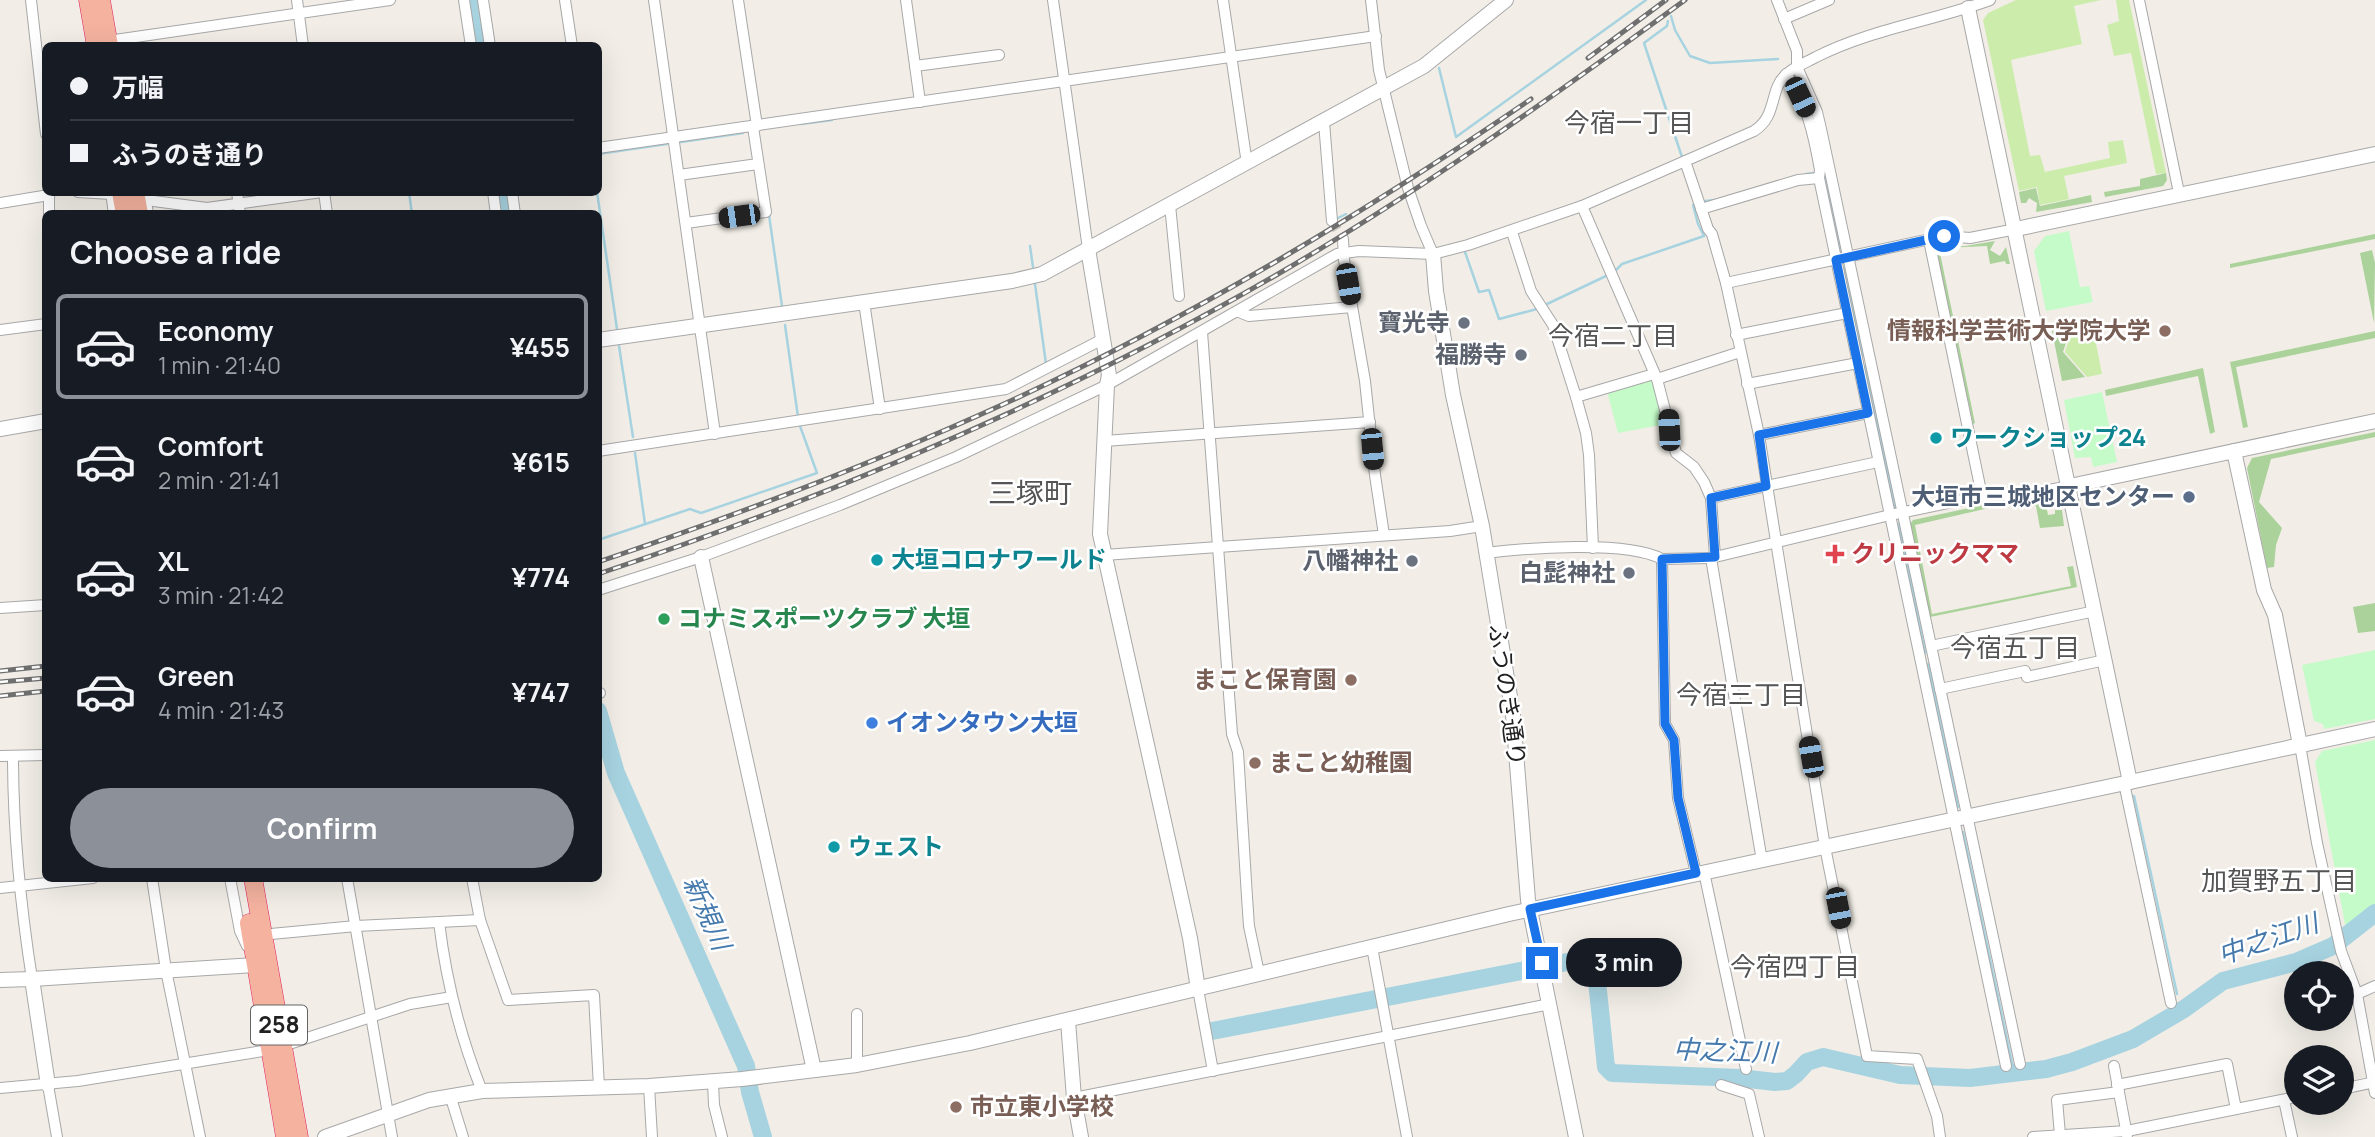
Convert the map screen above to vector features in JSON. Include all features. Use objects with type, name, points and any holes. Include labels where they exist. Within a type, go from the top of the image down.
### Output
[{"type":"highway","points":[[88,0],[103,42]]},
{"type":"highway","points":[[101,0],[104,42]]},
{"type":"highway","name":"258","points":[[243,882],[278,1019],[276,1048],[285,1137]]},
{"type":"highway","name":"258","points":[[253,882],[255,965],[299,1137]]},
{"type":"street","points":[[32,0],[42,96]]},
{"type":"street","points":[[297,0],[302,42]]},
{"type":"street","points":[[117,42],[390,0]]},
{"type":"street","points":[[464,0],[470,42]]},
{"type":"street","points":[[483,0],[489,42]]},
{"type":"street","points":[[565,0],[571,42]]},
{"type":"street","points":[[654,0],[715,434]]},
{"type":"street","points":[[686,223],[766,212],[737,0]]},
{"type":"street","points":[[906,0],[920,102]]},
{"type":"street","points":[[1053,0],[1109,376],[1100,534],[1191,938],[1213,1071]]},
{"type":"street","points":[[1223,0],[1247,164]]},
{"type":"street","points":[[1371,0],[1379,70],[1410,193],[1433,254]]},
{"type":"street","points":[[602,339],[1042,274],[1359,101],[1385,90],[1447,50],[1506,0]]},
{"type":"street","points":[[1777,0],[1797,51],[1797,67],[1817,112],[1849,256],[1940,689],[2006,1066]]},
{"type":"street","points":[[1784,19],[1829,0]]},
{"type":"street","points":[[602,589],[701,557],[840,505],[956,457],[1107,385],[1239,312],[1329,258],[1359,251],[1433,254],[1512,232],[1582,206],[1754,131],[1765,124],[1776,90],[1786,74],[1822,54],[1966,4],[1990,0]]},
{"type":"street","points":[[2139,0],[2179,193]]},
{"type":"street","points":[[1966,4],[2070,486],[2171,1003]]},
{"type":"street","points":[[602,147],[1376,36]]},
{"type":"street","points":[[915,66],[999,55]]},
{"type":"street","points":[[1786,74],[1811,122],[1820,170],[1819,178],[1878,462],[2020,1064]]},
{"type":"street","points":[[1324,122],[1332,221]]},
{"type":"street","points":[[1726,283],[1944,236],[1970,238],[2375,154]]},
{"type":"street","points":[[1685,162],[1712,234],[1726,283],[1759,435],[1825,847],[1867,1056],[1917,1059],[1935,1108],[1940,1137]]},
{"type":"street","points":[[679,176],[758,164]]},
{"type":"street","points":[[1701,209],[1798,180],[1819,178]]},
{"type":"street","points":[[0,203],[42,195]]},
{"type":"street","points":[[141,200],[239,209],[303,196]]},
{"type":"street","points":[[1170,205],[1179,296]]},
{"type":"street","points":[[1582,206],[1655,376],[1676,453],[1694,467],[1711,498],[1713,557],[1762,861]]},
{"type":"street","points":[[1512,232],[1531,291],[1552,325],[1586,433],[1593,548]]},
{"type":"street","points":[[1343,239],[1366,381],[1384,535]]},
{"type":"street","points":[[1929,240],[1982,496]]},
{"type":"street","name":"ふうのき通り","points":[[1433,254],[1452,395],[1482,526],[1513,715],[1530,909],[1576,1137]]},
{"type":"street","points":[[864,302],[880,409]]},
{"type":"street","points":[[1239,312],[1249,316],[1352,307]]},
{"type":"street","points":[[1737,335],[1847,313]]},
{"type":"street","points":[[0,330],[42,325]]},
{"type":"street","points":[[1202,332],[1232,734],[1238,752],[1247,897],[1259,973]]},
{"type":"street","points":[[602,450],[1006,389],[1102,339]]},
{"type":"street","points":[[1576,397],[1740,352]]},
{"type":"street","points":[[1747,384],[1858,363]]},
{"type":"street","points":[[1759,435],[1868,413]]},
{"type":"street","points":[[1485,553],[1522,548],[1593,548],[1653,554],[1662,559],[1713,557],[1982,496],[2021,495],[2070,486],[2375,421]]},
{"type":"street","points":[[0,429],[42,422]]},
{"type":"street","points":[[1104,441],[1370,422]]},
{"type":"street","points":[[2234,451],[2264,590],[2275,615],[2317,843],[2337,934],[2357,994],[2374,1086],[2354,1087]]},
{"type":"street","points":[[1711,498],[1878,462]]},
{"type":"street","points":[[1104,555],[1450,531],[1482,526]]},
{"type":"street","points":[[701,557],[814,1070]]},
{"type":"street","points":[[1662,559],[1665,724],[1674,740],[1678,798],[1700,873],[1746,1069]]},
{"type":"street","points":[[0,608],[42,605]]},
{"type":"street","points":[[1931,646],[2095,611]]},
{"type":"street","points":[[1940,689],[2025,671],[2027,677],[2105,660]]},
{"type":"street","points":[[325,1137],[388,1113],[450,1095],[482,1090],[649,1086],[748,1079],[858,1065],[970,1043],[1530,909],[2375,729]]},
{"type":"street","points":[[0,756],[42,755]]},
{"type":"street","points":[[13,756],[13,818],[18,888],[57,1137]]},
{"type":"street","points":[[0,888],[63,882]]},
{"type":"street","points":[[153,882],[166,970],[200,1137]]},
{"type":"street","points":[[0,980],[255,965],[240,931],[231,882]]},
{"type":"street","points":[[260,882],[280,989],[278,1019]]},
{"type":"street","points":[[348,882],[392,1137]]},
{"type":"street","points":[[473,882],[480,920],[508,1000],[594,995],[599,1087]]},
{"type":"street","points":[[271,934],[356,926],[480,920]]},
{"type":"street","points":[[439,922],[461,1033],[482,1090]]},
{"type":"street","points":[[1372,947],[1408,1137]]},
{"type":"street","points":[[2357,994],[2375,986]]},
{"type":"street","points":[[0,1088],[48,1085],[276,1048],[410,1004],[452,996]]},
{"type":"street","points":[[1074,1098],[1550,1004]]},
{"type":"street","points":[[857,1014],[858,1065]]},
{"type":"street","points":[[1068,1021],[1074,1098],[1081,1137]]},
{"type":"street","points":[[2060,1135],[2057,1100],[2227,1065],[2235,1110]]},
{"type":"street","points":[[2113,1066],[2127,1134]]},
{"type":"street","points":[[713,1082],[714,1105],[722,1137]]},
{"type":"street","points":[[1721,1085],[1749,1094],[1759,1137]]},
{"type":"street","points":[[649,1086],[652,1137]]},
{"type":"street","points":[[450,1095],[463,1137]]},
{"type":"street","points":[[2033,1137],[2127,1134],[2284,1100]]},
{"type":"street","points":[[2291,1115],[2292,1137]]},
{"type":"green space","points":[[2016,0],[2101,0],[2074,6],[2082,44],[2011,60],[2030,156],[2040,155],[2045,172],[2110,158],[2108,142],[2123,140],[2127,163],[2064,176],[2069,199],[2040,205],[2037,187],[2019,191],[1983,20],[1988,13]]},
{"type":"green space","points":[[2116,0],[2129,0],[2166,173],[2156,174],[2131,53],[2114,56],[2107,25],[2119,21]]},
{"type":"green space","points":[[2166,173],[2167,180],[2163,186],[2105,197],[2104,192],[2140,186],[2140,179]]},
{"type":"green space","points":[[2036,188],[2040,206],[2091,195],[2092,202],[2036,212],[2037,203],[2029,198],[2026,203],[2021,203],[2019,192]]},
{"type":"green space","points":[[2069,231],[2080,287],[2089,286],[2093,302],[2046,311],[2034,251],[2045,236]]},
{"type":"green space","points":[[2375,234],[2375,239],[2230,268],[2230,264]]},
{"type":"green space","points":[[1995,241],[1990,250],[2000,256],[2006,247],[2010,264],[2005,261],[1990,264],[1987,246],[1944,248],[1940,253],[1975,423],[1973,424],[1936,249],[1942,246],[1965,246]]},
{"type":"green space","points":[[2372,250],[2375,263],[2374,323],[2360,253]]},
{"type":"green space","points":[[2091,318],[2102,374],[2087,377],[2065,352],[2075,321]]},
{"type":"green space","points":[[2073,322],[2063,352],[2085,377],[2062,381],[2051,326]]},
{"type":"green space","points":[[2375,331],[2375,338],[2236,367],[2248,427],[2243,428],[2230,362]]},
{"type":"green space","points":[[2203,368],[2215,432],[2210,434],[2198,376],[2106,396],[2105,390]]},
{"type":"green space","points":[[1652,378],[1666,424],[1618,433],[1607,391]]},
{"type":"green space","points":[[2102,392],[2117,462],[2093,467],[2091,457],[2075,458],[2064,400]]},
{"type":"green space","points":[[2375,432],[2375,437],[2271,459],[2259,502],[2282,528],[2276,545],[2274,567],[2267,568],[2247,468],[2252,458]]},
{"type":"green space","points":[[2045,500],[2048,515],[2055,514],[2055,510],[2062,510],[2064,526],[2040,528],[2036,506],[1989,508],[1915,525],[1932,614],[2071,586],[2067,567],[2073,566],[2077,587],[1930,617],[1910,524],[1913,520],[1988,504],[2021,505]]},
{"type":"green space","points":[[2375,603],[2375,631],[2358,633],[2353,607]]},
{"type":"green space","points":[[2375,650],[2375,719],[2324,729],[2323,724],[2314,721],[2302,665]]},
{"type":"green space","points":[[2375,740],[2375,906],[2346,930],[2315,762],[2322,751]]},
{"type":"waterway","name":"新規川","points":[[471,0],[479,42]]},
{"type":"waterway","points":[[1439,68],[1456,137],[1646,0]]},
{"type":"waterway","points":[[1671,16],[1675,30],[1690,56],[1710,63],[1778,59]]},
{"type":"waterway","points":[[1668,21],[1667,26],[1644,43],[1682,157]]},
{"type":"waterway","points":[[801,124],[832,120]]},
{"type":"waterway","points":[[681,142],[743,133]]},
{"type":"waterway","points":[[602,153],[667,144]]},
{"type":"waterway","points":[[1806,174],[1814,173]]},
{"type":"waterway","points":[[1825,173],[1841,250]]},
{"type":"waterway","points":[[410,196],[411,210]]},
{"type":"waterway","name":"新規川","points":[[503,196],[504,210]]},
{"type":"waterway","points":[[598,196],[600,210]]},
{"type":"waterway","points":[[1705,201],[1715,200]]},
{"type":"waterway","points":[[1616,270],[1622,264],[1704,236],[1693,205]]},
{"type":"waterway","points":[[1336,219],[1346,214]]},
{"type":"waterway","points":[[769,215],[782,306]]},
{"type":"waterway","points":[[602,226],[617,329]]},
{"type":"waterway","points":[[1030,246],[1033,267]]},
{"type":"waterway","points":[[1465,252],[1479,292],[1489,290],[1499,319],[1537,309]]},
{"type":"waterway","points":[[1845,269],[1863,356]]},
{"type":"waterway","points":[[1547,304],[1606,276]]},
{"type":"waterway","points":[[1035,284],[1046,364]]},
{"type":"waterway","points":[[785,325],[798,417]]},
{"type":"waterway","points":[[619,346],[633,437]]},
{"type":"waterway","points":[[1865,366],[1895,509]]},
{"type":"waterway","points":[[602,539],[690,509],[701,513],[817,473],[800,426]]},
{"type":"waterway","points":[[635,453],[645,524]]},
{"type":"waterway","points":[[1899,524],[1925,653]]},
{"type":"waterway","points":[[1928,664],[1958,807]]},
{"type":"waterway","name":"新規川","points":[[602,725],[616,773],[746,1066],[750,1092],[763,1137]]},
{"type":"waterway","points":[[2134,796],[2177,994]]},
{"type":"waterway","points":[[1963,832],[2012,1063]]},
{"type":"waterway","name":"中之江川","points":[[1212,1031],[1588,958],[1595,962],[1606,1067],[1612,1073],[1775,1082],[1787,1081],[1807,1062],[1823,1057],[1900,1075],[1970,1078],[2046,1069],[2133,1039],[2184,1009],[2223,981],[2296,962],[2333,946],[2375,913]]},
{"type":"tunnel","points":[[1332,221],[1343,239]]},
{"type":"railway","points":[[1588,58],[1666,0]]},
{"type":"railway","points":[[602,573],[774,511],[946,441],[1114,363],[1197,320],[1383,210],[1536,107],[1685,0]]},
{"type":"railway","points":[[602,561],[855,468],[1075,370],[1275,262],[1404,183],[1531,99]]},
{"type":"railway","points":[[0,671],[42,666]]},
{"type":"railway","points":[[0,682],[42,678]]},
{"type":"railway","points":[[0,696],[42,691]]},
{"type":"place","name":"寶光寺","points":[[1464,323]]},
{"type":"place","name":"情報科学芸術大学院大学","points":[[2165,331]]},
{"type":"place","name":"福勝寺","points":[[1521,355]]},
{"type":"place","name":"ワークショップ24","points":[[1936,438]]},
{"type":"place","name":"大垣市三城地区センター","points":[[2189,497]]},
{"type":"place","name":"クリニックママ","points":[[1835,554]]},
{"type":"place","name":"大垣コロナワールド","points":[[877,560]]},
{"type":"place","name":"八幡神社","points":[[1412,561]]},
{"type":"place","name":"白髭神社","points":[[1629,573]]},
{"type":"place","name":"コナミスポーツクラブ 大垣","points":[[664,619]]},
{"type":"place","name":"まこと保育園","points":[[1351,680]]},
{"type":"place","name":"イオンタウン大垣","points":[[872,723]]},
{"type":"place","name":"まこと幼稚園","points":[[1255,763]]},
{"type":"place","name":"ウェスト","points":[[834,847]]},
{"type":"place","name":"市立東小学校","points":[[956,1107]]},
{"type":"district","name":"今宿一丁目","points":[[1629,123]]},
{"type":"district","name":"今宿二丁目","points":[[1613,336]]},
{"type":"district","name":"三塚町","points":[[1030,493]]},
{"type":"district","name":"今宿五丁目","points":[[2015,648]]},
{"type":"district","name":"今宿三丁目","points":[[1741,695]]},
{"type":"district","name":"加賀野五丁目","points":[[2279,881]]},
{"type":"district","name":"今宿四丁目","points":[[1795,967]]},
{"type":"route","points":[[1542,963],[1530,909],[1696,873],[1678,798],[1674,740],[1665,724],[1662,559],[1715,557],[1711,498],[1766,486],[1759,435],[1868,413],[1836,260],[1944,236]]}]
